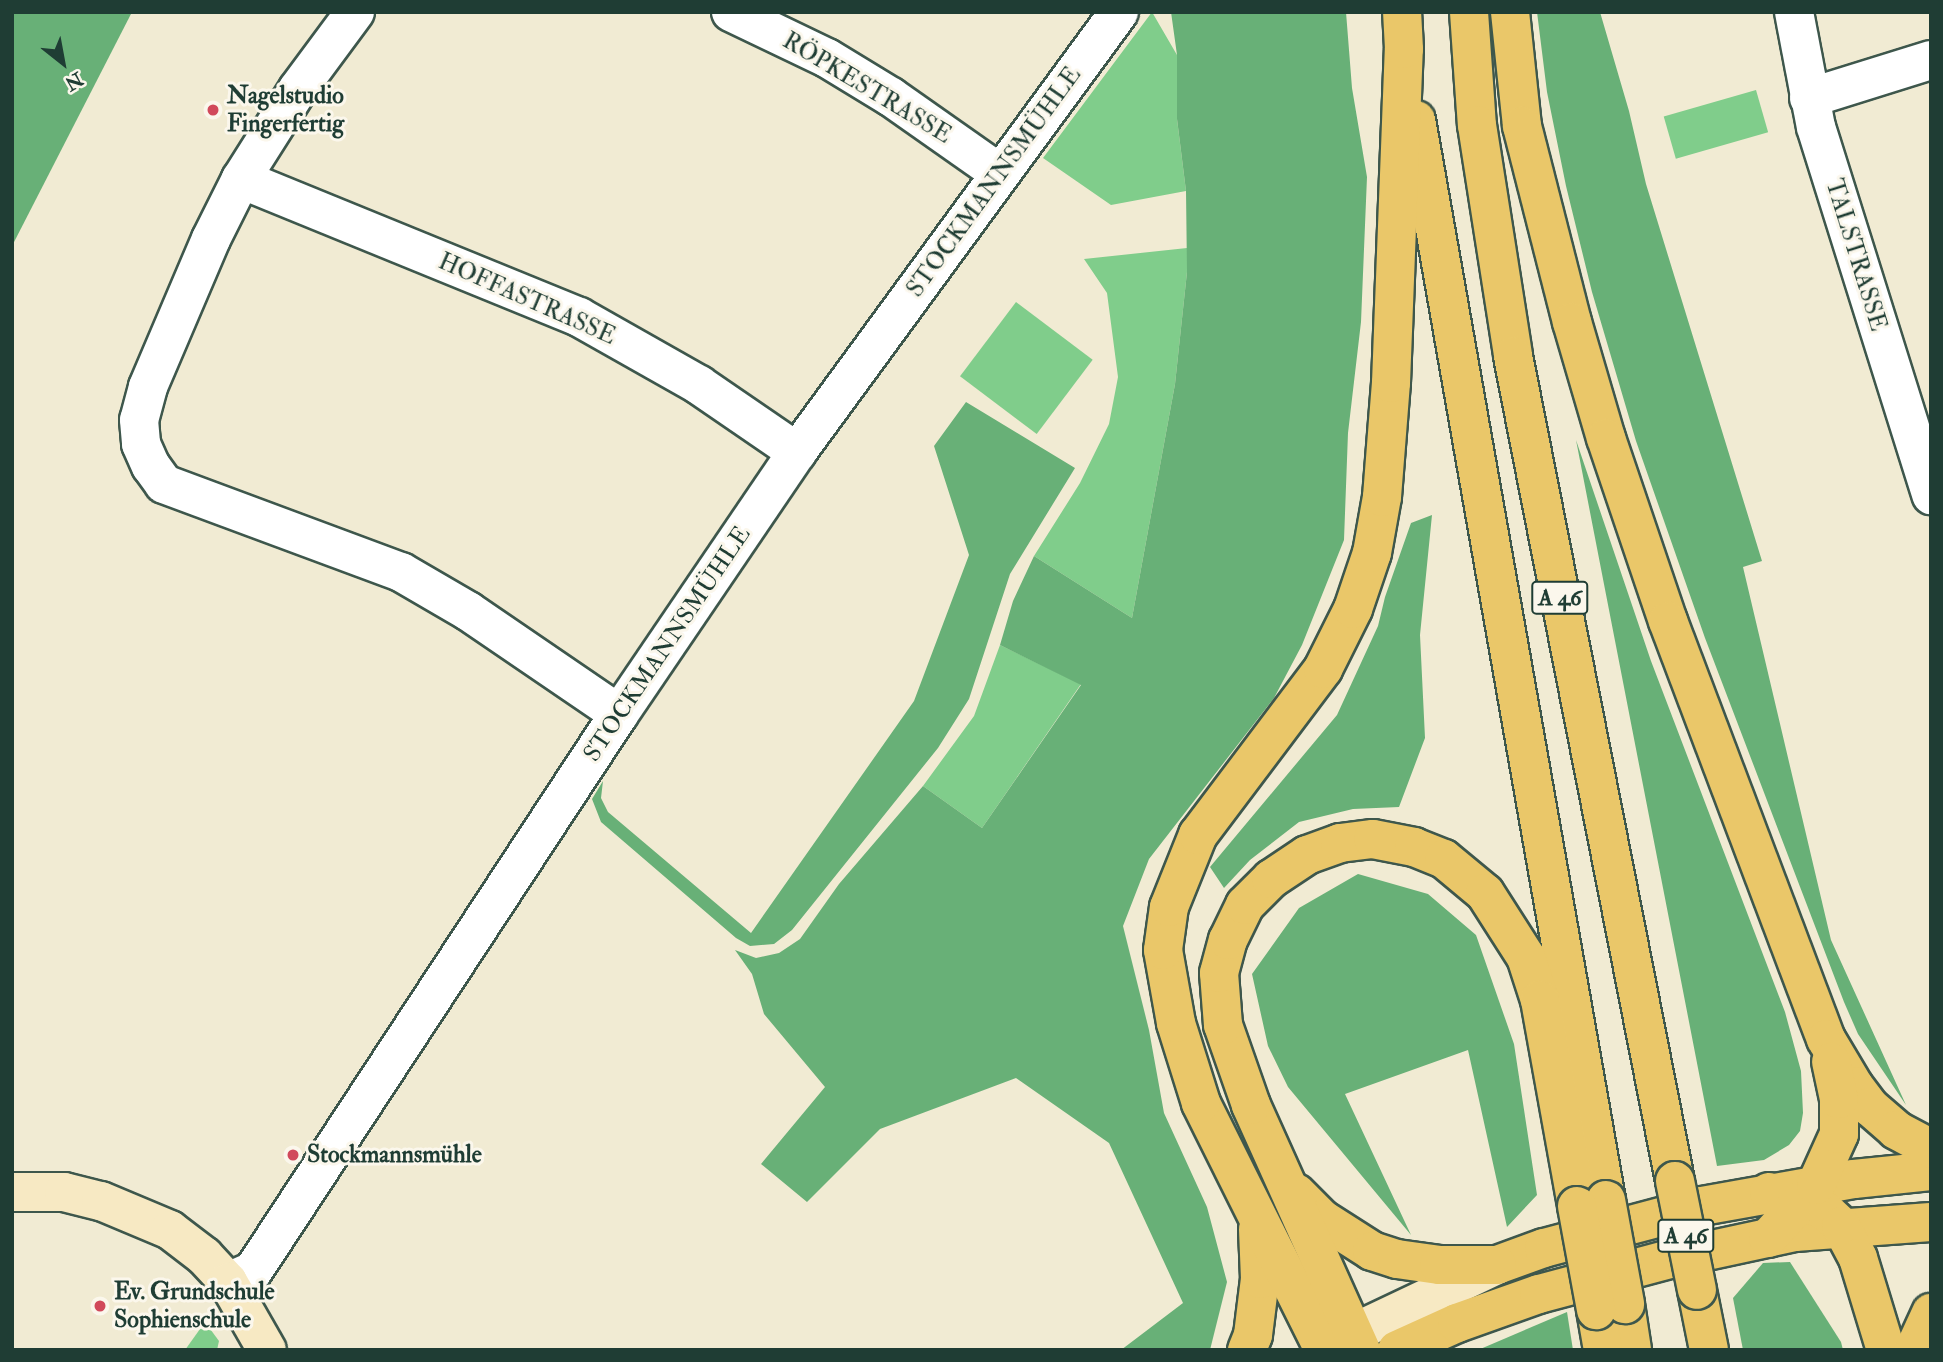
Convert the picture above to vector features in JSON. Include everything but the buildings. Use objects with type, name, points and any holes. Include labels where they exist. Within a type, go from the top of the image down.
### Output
[{"type":"main road","name":"A 46","points":[[1469,12],[1477,125],[1513,356],[1709,1350]]},
{"type":"main road","points":[[1510,12],[1522,126],[1606,438],[1668,621],[1826,1039],[1870,1107],[1896,1130],[1931,1149]]},
{"type":"main road","name":"A 46","points":[[1403,31],[1592,1203]]},
{"type":"main road","points":[[1336,1346],[1257,1216],[1200,1102],[1186,1063],[1169,994],[1163,950],[1169,907],[1198,835],[1323,668],[1353,609],[1372,553],[1382,497],[1391,383],[1403,31]]},
{"type":"main road","points":[[1336,1346],[1285,1181],[1251,1105],[1223,1026],[1219,973],[1228,940],[1245,905],[1271,879],[1307,855],[1340,843],[1373,839],[1414,847],[1444,859],[1471,878],[1493,904],[1526,957],[1540,1000],[1592,1203],[1611,1307],[1632,1350]]},
{"type":"main road","points":[[1769,1238],[1796,1193],[1834,1150],[1841,1119],[1826,1039]]},
{"type":"main road","points":[[1285,1181],[1322,1219],[1372,1251],[1397,1259],[1439,1265],[1497,1265],[1645,1220],[1931,1171]]},
{"type":"main road","points":[[1796,1193],[1824,1210],[1841,1226],[1858,1258],[1886,1350]]},
{"type":"main road","points":[[1247,1350],[1253,1335],[1260,1279],[1257,1216]]},
{"type":"main road","points":[[1397,1350],[1457,1323],[1539,1294],[1670,1259],[1841,1226],[1931,1222]]},
{"type":"main road","points":[[1603,1350],[1611,1307]]},
{"type":"main road","points":[[1914,1350],[1931,1313]]},
{"type":"street","points":[[355,12],[298,89],[241,179],[180,308],[148,387],[139,419],[141,444],[151,466],[164,484],[190,496],[310,536],[401,572],[468,611],[619,714]]},
{"type":"street","name":"RÖPKESTRASSE","points":[[731,12],[827,58],[891,97],[999,173]]},
{"type":"street","name":"STOCKMANNSMÜHLE","points":[[228,1282],[253,1271],[619,714],[797,452],[1119,12]]},
{"type":"street","name":"TALSTRASSE","points":[[1794,12],[1810,98],[1931,495]]},
{"type":"street","points":[[1810,98],[1931,60]]},
{"type":"street","name":"HOFFASTRASSE","points":[[241,179],[579,317],[699,385],[797,452]]},
{"type":"street","points":[[12,1192],[64,1192],[102,1201],[170,1230],[204,1256],[228,1282],[267,1350]]},
{"type":"street","points":[[1336,1346],[1497,1265]]},
{"type":"green space","points":[[12,12],[132,12],[12,246]]},
{"type":"green space","points":[[1152,12],[1177,55],[1177,119],[1186,191],[1111,205],[1043,158]]},
{"type":"green space","points":[[1171,12],[1346,12],[1352,88],[1367,177],[1361,322],[1348,433],[1344,540],[1302,645],[1274,698],[1149,859],[1123,926],[1149,1030],[1164,1113],[1207,1207],[1227,1282],[1210,1350],[1121,1350],[1183,1303],[1109,1143],[1016,1078],[880,1129],[807,1202],[761,1164],[825,1087],[764,1014],[752,974],[735,950],[756,958],[779,953],[800,939],[839,884],[923,786],[982,828],[1081,685],[1000,645],[1013,601],[1034,556],[1132,618],[1175,384],[1187,272],[1186,191],[1177,119],[1177,55]]},
{"type":"green space","points":[[1537,12],[1600,12],[1629,111],[1646,184],[1762,561],[1743,567],[1831,940],[1906,1105],[1858,1034],[1844,1002],[1705,638],[1636,441],[1592,292],[1566,186],[1547,92]]},
{"type":"green space","points":[[1756,90],[1768,132],[1676,159],[1664,116]]},
{"type":"green space","points":[[1187,248],[1187,272],[1175,384],[1132,618],[1034,556],[1080,483],[1109,424],[1118,377],[1107,293],[1084,259]]},
{"type":"green space","points":[[1016,302],[1093,360],[1037,434],[960,376]]},
{"type":"green space","points":[[966,402],[1075,468],[1010,574],[969,699],[938,748],[792,930],[774,944],[750,946],[736,938],[601,822],[592,799],[603,781],[601,798],[608,812],[751,933],[914,701],[969,555],[934,446]]},
{"type":"green space","points":[[1576,440],[1651,661],[1785,1012],[1801,1071],[1803,1113],[1800,1131],[1789,1145],[1764,1160],[1717,1166]]},
{"type":"green space","points":[[1432,515],[1420,635],[1425,738],[1399,807],[1353,809],[1299,822],[1250,860],[1224,888],[1210,867],[1337,715],[1378,626],[1385,597],[1411,523]]},
{"type":"green space","points":[[1000,645],[1081,684],[982,828],[923,786],[974,716]]},
{"type":"green space","points":[[1358,874],[1428,894],[1476,935],[1514,1044],[1537,1195],[1507,1227],[1468,1050],[1345,1094],[1411,1235],[1288,1087],[1268,1046],[1252,974],[1299,908]]},
{"type":"green space","points":[[1790,1262],[1841,1342],[1843,1350],[1743,1350],[1733,1298],[1763,1263]]},
{"type":"green space","points":[[1567,1312],[1573,1350],[1478,1350]]},
{"type":"green space","points":[[205,1322],[219,1341],[217,1350],[185,1350]]},
{"type":"place","name":"Nagelstudio Fingerfertig","points":[[213,110]]},
{"type":"place","name":"Stockmannsmühle","points":[[293,1155]]},
{"type":"place","name":"Ev. Grundschule Sophienschule","points":[[100,1306]]}]
